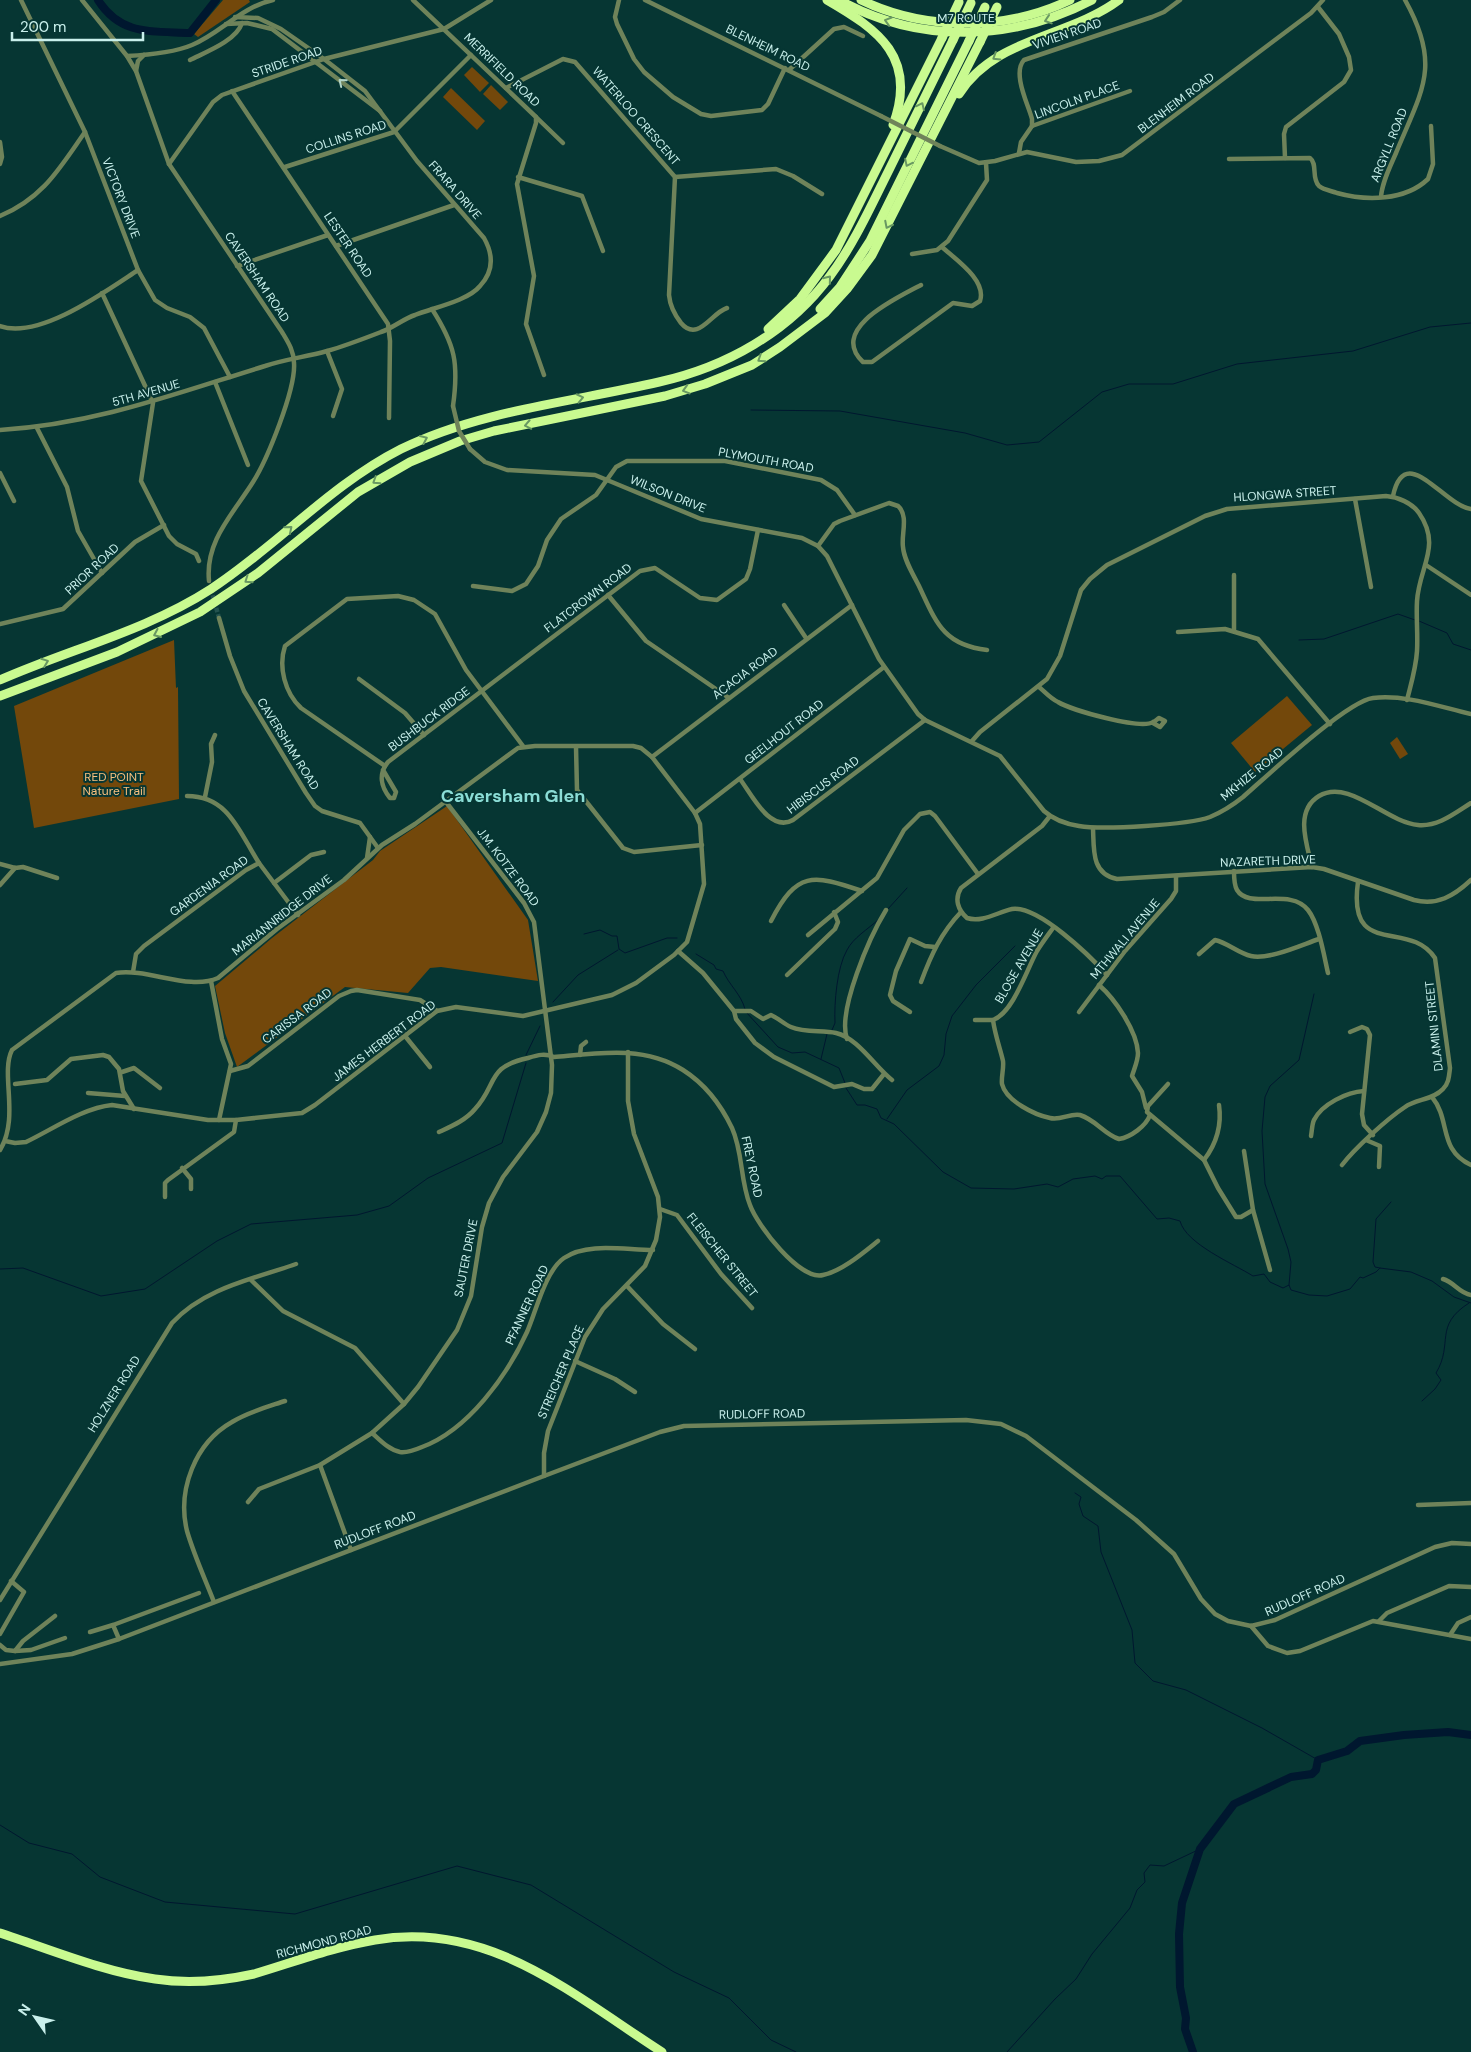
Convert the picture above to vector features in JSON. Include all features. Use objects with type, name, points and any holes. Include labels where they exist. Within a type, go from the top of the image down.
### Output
[{"type":"highway","points":[[826,0],[872,29],[889,49],[898,70],[901,92],[898,113],[869,186]]},
{"type":"highway","name":"M7 ROUTE","points":[[839,0],[875,17],[905,26],[936,31],[969,33],[1024,27],[1056,17],[1092,0]]},
{"type":"highway","name":"M7 ROUTE","points":[[861,0],[900,14],[944,22],[985,23],[1016,18],[1070,0]]},
{"type":"highway","points":[[1016,18],[1024,12],[1056,0]]},
{"type":"highway","points":[[934,134],[964,87],[990,61],[1011,48],[1081,22],[1119,0]]},
{"type":"highway","points":[[721,362],[755,340],[800,299],[832,256],[869,186],[960,1]]},
{"type":"highway","points":[[0,680],[134,628],[190,601],[243,566],[351,479],[389,455],[429,436],[492,417],[660,382],[721,362],[754,345],[783,325],[829,279],[863,223],[972,2]]},
{"type":"highway","points":[[0,696],[124,648],[200,612],[258,573],[358,492],[410,462],[460,441],[494,431],[664,396],[705,384],[752,365],[788,341],[825,313],[864,266],[881,238],[999,3]]},
{"type":"highway","points":[[788,341],[825,304],[855,265],[884,213],[987,4]]},
{"type":"highway","name":"RICHMOND ROAD","points":[[0,1933],[128,1974],[155,1980],[187,1982],[234,1978],[375,1940],[416,1936],[460,1941],[506,1956],[534,1970],[662,2052]]},
{"type":"street","name":"VICTORY DRIVE","points":[[22,0],[84,132],[138,270],[155,300],[167,308],[185,314],[204,328],[230,377]]},
{"type":"street","name":"CAVERSHAM ROAD","points":[[82,0],[127,56],[136,71],[169,164],[282,332],[294,357]]},
{"type":"street","points":[[127,56],[144,55],[192,45],[250,8],[273,0]]},
{"type":"street","name":"MERRIFIELD ROAD","points":[[413,0],[536,117],[536,123],[518,177],[517,192],[534,276],[526,324],[544,375]]},
{"type":"street","name":"STRIDE ROAD","points":[[169,164],[214,102],[232,91],[324,59],[444,29],[491,0]]},
{"type":"street","points":[[619,0],[615,17],[617,24],[638,65],[673,97],[701,114],[711,116],[762,110],[768,104],[787,69],[834,29],[844,27],[863,36]]},
{"type":"street","name":"BLENHEIM ROAD","points":[[645,0],[971,161],[986,163]]},
{"type":"street","name":"VIVIEN ROAD","points":[[1032,126],[1032,119],[1019,74],[1020,66],[1024,60],[1152,17],[1164,12],[1180,0]]},
{"type":"street","name":"BLENHEIM ROAD","points":[[1019,153],[1033,153],[1076,162],[1099,161],[1122,155],[1318,7],[1323,0]]},
{"type":"street","name":"ARGYLL ROAD","points":[[1405,0],[1424,47],[1426,73],[1422,89],[1384,181],[1381,197],[1405,192],[1428,179],[1433,164],[1431,126]]},
{"type":"street","points":[[1285,158],[1284,134],[1286,127],[1344,82],[1350,70],[1349,57],[1342,41],[1318,7]]},
{"type":"street","points":[[250,8],[253,18]]},
{"type":"street","name":"FRARA DRIVE","points":[[235,17],[266,21],[281,29],[365,91],[381,111],[394,132],[454,205],[484,238],[491,254],[487,276],[480,287],[467,296],[432,309]]},
{"type":"street","points":[[190,60],[230,37],[240,29],[242,23]]},
{"type":"street","name":"FRARA DRIVE","points":[[226,24],[242,23],[272,29],[381,111]]},
{"type":"street","points":[[136,71],[138,62],[144,55]]},
{"type":"street","name":"COLLINS ROAD","points":[[285,168],[394,132],[471,55]]},
{"type":"street","name":"WATERLOO CRESCENT","points":[[506,88],[563,60],[575,62],[675,177],[670,304],[682,325],[695,330],[705,326],[721,310],[727,308]]},
{"type":"street","name":"LESTER ROAD","points":[[232,91],[285,168],[389,328]]},
{"type":"street","name":"LINCOLN PLACE","points":[[1019,153],[1020,142],[1032,126],[1130,91]]},
{"type":"street","points":[[536,117],[562,143]]},
{"type":"street","points":[[0,216],[13,211],[38,194],[84,132]]},
{"type":"street","points":[[0,142],[2,151],[0,164]]},
{"type":"street","points":[[912,254],[942,247],[987,180],[986,163],[1019,153]]},
{"type":"street","points":[[1229,159],[1312,159],[1316,181],[1326,189],[1358,198],[1381,197]]},
{"type":"street","points":[[675,177],[776,169],[793,176],[822,194]]},
{"type":"street","points":[[518,177],[582,196],[603,251]]},
{"type":"street","points":[[336,246],[454,205]]},
{"type":"street","points":[[236,266],[328,235]]},
{"type":"street","points":[[920,285],[871,315],[857,331],[853,337],[853,347],[863,362],[872,362],[953,303],[972,306],[980,301],[980,288],[973,276],[942,247]]},
{"type":"street","points":[[0,326],[8,329],[48,323],[102,293],[138,270]]},
{"type":"street","points":[[102,293],[153,403],[140,477],[143,486],[173,541],[196,554],[199,560]]},
{"type":"street","points":[[389,418],[389,328],[406,318],[432,309]]},
{"type":"street","name":"WILSON DRIVE","points":[[432,309],[450,339],[453,352],[456,384],[454,406],[458,431],[470,449],[485,462],[507,470],[587,474],[607,480],[701,519],[802,538],[818,546]]},
{"type":"street","name":"5TH AVENUE","points":[[0,430],[37,428],[97,417],[153,403],[294,357],[327,351],[389,328]]},
{"type":"street","points":[[327,351],[342,389],[333,416]]},
{"type":"street","points":[[209,581],[208,558],[211,548],[218,534],[256,477],[274,438],[292,380],[294,357]]},
{"type":"street","points":[[215,382],[248,465]]},
{"type":"street","points":[[37,428],[67,487],[78,531],[102,573]]},
{"type":"street","name":"PLYMOUTH ROAD","points":[[472,586],[512,591],[522,588],[532,576],[547,540],[561,519],[596,495],[619,464],[627,461],[732,461],[828,483],[837,490],[855,515]]},
{"type":"street","points":[[0,473],[14,501]]},
{"type":"street","points":[[1407,700],[1416,654],[1418,594],[1426,566],[1430,539],[1427,526],[1416,509],[1392,496],[1398,478],[1404,474],[1412,474],[1423,478],[1460,506],[1471,509]]},
{"type":"street","name":"HLONGWA STREET","points":[[972,741],[1000,716],[1039,687],[1053,672],[1081,590],[1090,578],[1107,565],[1205,516],[1221,510],[1392,496]]},
{"type":"street","points":[[1355,499],[1371,587]]},
{"type":"street","points":[[987,650],[969,648],[948,636],[937,624],[904,553],[903,512],[898,506],[889,503],[834,524],[818,546],[827,556],[884,667],[911,704],[925,720],[995,752],[1006,761],[1050,816],[1042,826],[978,874],[958,892],[957,899],[961,912],[967,918],[974,920],[1020,909],[1029,911],[1078,945],[1106,975]]},
{"type":"street","name":"PRIOR ROAD","points":[[0,624],[63,608],[135,542],[164,525]]},
{"type":"street","name":"FLATCROWN ROAD","points":[[481,691],[640,571],[654,568],[700,598],[717,600],[746,579],[750,569],[758,530]]},
{"type":"street","points":[[1426,566],[1471,594]]},
{"type":"street","points":[[1234,575],[1234,630]]},
{"type":"street","points":[[608,596],[646,641],[729,698]]},
{"type":"street","points":[[384,768],[382,786],[390,798],[394,798],[396,792],[384,768],[301,708],[291,698],[285,684],[283,654],[285,646],[292,639],[347,599],[405,597],[434,614],[466,670],[481,691]]},
{"type":"street","points":[[784,605],[806,638]]},
{"type":"street","name":"ACACIA ROAD","points":[[652,757],[806,638],[852,605]]},
{"type":"street","name":"CAVERSHAM ROAD","points":[[219,618],[230,656],[247,698],[306,794],[315,806],[322,811],[360,823],[378,848]]},
{"type":"street","points":[[1178,632],[1218,629],[1234,630],[1261,641],[1330,724]]},
{"type":"street","name":"GEELHOUT ROAD","points":[[695,813],[884,667]]},
{"type":"street","points":[[359,679],[405,713],[424,735]]},
{"type":"street","points":[[1039,687],[1054,700],[1064,705],[1124,723],[1153,723]]},
{"type":"street","name":"BUSHBUCK RIDGE","points":[[384,768],[481,691],[523,746]]},
{"type":"street","name":"MKHIZE ROAD","points":[[1050,816],[1066,823],[1093,828],[1180,823],[1210,817],[1236,802],[1346,710],[1370,698],[1407,700],[1471,714]]},
{"type":"street","name":"HIBISCUS ROAD","points":[[740,779],[770,818],[776,823],[784,825],[925,720]]},
{"type":"street","points":[[205,797],[211,769],[211,744],[215,736]]},
{"type":"street","points":[[523,746],[632,746],[641,748],[652,757]]},
{"type":"street","name":"MARIANNRIDGE DRIVE","points":[[210,981],[298,915],[378,848],[446,802],[514,750],[523,746]]},
{"type":"street","points":[[576,747],[577,790],[624,848],[634,852],[702,845]]},
{"type":"street","points":[[656,763],[659,751]]},
{"type":"street","name":"JAMES HERBERT ROAD","points":[[5,1142],[15,1144],[26,1142],[102,1106],[112,1105],[219,1120],[294,1114],[309,1109],[437,1011],[456,1007],[523,1016],[622,992],[678,951],[690,937],[703,892],[705,878],[700,824],[695,813],[652,757]]},
{"type":"street","points":[[1312,867],[1305,830],[1305,814],[1314,799],[1325,793],[1346,792],[1397,819],[1420,825],[1446,819],[1471,804]]},
{"type":"street","points":[[187,796],[205,797],[225,810],[259,863]]},
{"type":"street","name":"J.M. KOTZE ROAD","points":[[446,802],[532,915],[537,939],[545,1012]]},
{"type":"street","points":[[808,935],[880,874],[899,837],[909,824],[927,811],[935,816],[978,874]]},
{"type":"street","name":"NAZARETH DRIVE","points":[[1093,828],[1095,860],[1099,868],[1109,876],[1117,879],[1312,867],[1414,900],[1427,902],[1439,901],[1455,894],[1471,880]]},
{"type":"street","points":[[367,859],[370,837]]},
{"type":"street","points":[[274,883],[311,855],[324,852]]},
{"type":"street","name":"GARDENIA ROAD","points":[[133,972],[136,954],[144,946],[246,870],[259,863],[298,915]]},
{"type":"street","points":[[0,864],[15,868],[23,866],[57,878]]},
{"type":"street","points":[[0,885],[15,868]]},
{"type":"street","points":[[1234,872],[1237,889],[1245,897],[1288,899],[1304,906],[1312,917],[1328,973]]},
{"type":"street","name":"MTHWALI AVENUE","points":[[1078,1012],[1106,975],[1172,899],[1176,891],[1176,876]]},
{"type":"street","points":[[771,921],[793,888],[803,881],[810,879],[840,883],[862,891]]},
{"type":"street","name":"DLAMINI STREET","points":[[1358,882],[1357,910],[1369,929],[1378,935],[1410,940],[1423,945],[1431,953],[1437,964],[1450,1068],[1445,1086],[1432,1097]]},
{"type":"street","points":[[848,1040],[845,1020],[851,996],[867,943],[886,910]]},
{"type":"street","points":[[787,975],[835,929],[838,922],[834,912]]},
{"type":"street","points":[[922,982],[935,946],[948,926],[961,912]]},
{"type":"street","name":"BLOSE AVENUE","points":[[975,1020],[993,1020],[1008,1007],[1037,952],[1053,928]]},
{"type":"street","points":[[910,1012],[893,1001],[890,995],[893,979],[901,957],[910,939],[925,946],[935,946]]},
{"type":"street","points":[[1199,954],[1217,940],[1248,955],[1257,957],[1319,939]]},
{"type":"street","points":[[678,951],[703,973],[736,1012],[736,1019],[755,1043],[766,1052],[834,1087],[852,1084],[864,1089],[872,1089],[884,1074]]},
{"type":"street","points":[[0,1150],[5,1142],[8,1118],[3,1073],[8,1055],[111,975],[133,972],[198,982],[210,981],[222,1040],[231,1064],[219,1120]]},
{"type":"street","points":[[1099,985],[1118,1004],[1135,1043],[1138,1056],[1132,1074],[1144,1097],[1146,1108],[1150,1115],[1204,1160],[1236,1217],[1240,1217],[1253,1210]]},
{"type":"street","name":"CARISSA ROAD","points":[[230,1071],[248,1066],[339,996],[350,990],[420,1000],[437,1011]]},
{"type":"street","points":[[736,1012],[751,1011],[763,1019],[771,1015],[792,1028],[837,1033],[860,1048],[892,1080]]},
{"type":"street","name":"SAUTER DRIVE","points":[[248,1502],[259,1489],[320,1465],[372,1433],[404,1404],[447,1347],[469,1303],[482,1227],[489,1203],[503,1176],[536,1132],[546,1112],[552,1085],[545,1012]]},
{"type":"street","points":[[993,1020],[1004,1065],[1002,1082],[1005,1092],[1014,1101],[1052,1119],[1072,1115],[1084,1117],[1095,1122],[1110,1136],[1119,1139],[1133,1133],[1147,1121],[1150,1115]]},
{"type":"street","points":[[1350,1032],[1362,1027],[1367,1029],[1370,1035],[1362,1121],[1373,1135]]},
{"type":"street","points":[[405,1036],[430,1067]]},
{"type":"street","points":[[580,1054],[581,1046],[586,1042]]},
{"type":"street","points":[[628,1052],[628,1101],[634,1134],[654,1184],[660,1209]]},
{"type":"street","name":"FREY ROAD","points":[[440,1132],[470,1114],[482,1100],[494,1076],[504,1066],[517,1060],[546,1054],[628,1052],[644,1054],[672,1064],[695,1079],[721,1108],[734,1135],[746,1193],[753,1214],[784,1253],[802,1269],[816,1276],[833,1271],[878,1241]]},
{"type":"street","points":[[15,1084],[48,1080],[66,1062],[76,1058],[103,1055],[115,1063],[122,1072],[125,1096],[134,1109]]},
{"type":"street","points":[[122,1072],[134,1068],[160,1088]]},
{"type":"street","points":[[1146,1108],[1168,1084]]},
{"type":"street","points":[[1311,1136],[1315,1119],[1326,1106],[1353,1092],[1364,1091]]},
{"type":"street","points":[[88,1093],[125,1096]]},
{"type":"street","points":[[1342,1165],[1354,1150],[1405,1107],[1432,1097],[1440,1109],[1453,1153],[1471,1165]]},
{"type":"street","points":[[1204,1160],[1219,1133],[1221,1119],[1219,1105]]},
{"type":"street","points":[[165,1197],[166,1181],[234,1132],[236,1120]]},
{"type":"street","points":[[1366,1140],[1380,1146],[1379,1167]]},
{"type":"street","points":[[1244,1151],[1253,1210],[1270,1270]]},
{"type":"street","points":[[182,1168],[191,1179],[191,1189]]},
{"type":"street","name":"STREICHER PLACE","points":[[544,1476],[544,1453],[548,1431],[585,1337],[597,1318],[645,1266],[653,1250],[660,1209]]},
{"type":"street","name":"FLEISCHER STREET","points":[[660,1209],[677,1215],[721,1274],[752,1308]]},
{"type":"street","name":"PFANNER ROAD","points":[[372,1433],[390,1448],[405,1452],[432,1443],[461,1423],[485,1397],[516,1353],[527,1332],[552,1271],[564,1258],[589,1249],[653,1250]]},
{"type":"street","name":"HOLZNER ROAD","points":[[0,1594],[11,1581],[172,1323],[199,1301],[224,1288],[296,1264]]},
{"type":"street","points":[[1443,1279],[1450,1281],[1465,1294],[1471,1295]]},
{"type":"street","points":[[250,1280],[283,1311],[355,1348],[404,1404]]},
{"type":"street","points":[[627,1286],[663,1324],[694,1349]]},
{"type":"street","points":[[575,1361],[615,1379],[635,1392]]},
{"type":"street","points":[[214,1602],[187,1531],[183,1508],[188,1479],[203,1447],[217,1432],[245,1415],[285,1401]]},
{"type":"street","name":"RUDLOFF ROAD","points":[[0,1664],[72,1654],[119,1640],[660,1432],[684,1426],[966,1420],[993,1422],[1026,1436],[1154,1534],[1174,1554],[1201,1599],[1215,1614],[1228,1621],[1251,1626],[1275,1620],[1435,1547],[1452,1543],[1471,1544]]},
{"type":"street","points":[[320,1465],[351,1550]]},
{"type":"street","points":[[1418,1505],[1471,1503]]},
{"type":"street","points":[[0,1634],[24,1592],[11,1581]]},
{"type":"street","points":[[1379,1621],[1387,1613],[1449,1586],[1471,1587]]},
{"type":"street","points":[[0,1600],[6,1588]]},
{"type":"street","points":[[90,1632],[200,1593]]},
{"type":"street","points":[[15,1651],[22,1641],[55,1616]]},
{"type":"street","points":[[1450,1635],[1458,1623],[1471,1617]]},
{"type":"street","points":[[1251,1626],[1268,1646],[1287,1653],[1300,1651],[1367,1623],[1379,1621],[1471,1639]]},
{"type":"street","points":[[113,1625],[119,1640]]},
{"type":"street","points":[[0,1645],[6,1650],[31,1650],[64,1638]]},
{"type":"green space","points":[[223,0],[249,0],[250,2],[198,37],[194,34]]},
{"type":"green space","points":[[472,67],[489,83],[480,92],[464,75]]},
{"type":"green space","points":[[491,85],[508,102],[500,110],[483,94]]},
{"type":"green space","points":[[451,88],[485,121],[477,130],[443,97]]},
{"type":"green space","name":"RED POINT Nature Trail","points":[[174,640],[176,688],[178,687],[179,799],[34,828],[14,706]]},
{"type":"green space","points":[[1287,696],[1312,725],[1255,772],[1231,743]]},
{"type":"green space","points":[[1397,737],[1408,754],[1400,759],[1390,743]]},
{"type":"green space","points":[[447,806],[528,920],[538,981],[441,967],[430,968],[408,993],[345,987],[237,1067],[225,1033],[215,986],[272,938],[373,860],[380,851]]},
{"type":"waterway","points":[[98,0],[107,12],[127,26],[150,31],[190,33],[216,0]]},
{"type":"waterway","points":[[751,410],[840,411],[965,433],[1007,445],[1039,442],[1102,392],[1129,384],[1173,384],[1237,364],[1353,351],[1430,327],[1471,323]]},
{"type":"waterway","points":[[1299,640],[1324,639],[1398,614],[1415,620]]},
{"type":"waterway","points":[[1419,621],[1447,633],[1453,644],[1471,650]]},
{"type":"waterway","points":[[887,910],[907,888]]},
{"type":"waterway","points":[[832,1030],[835,1023],[837,985],[844,957],[853,942],[878,920]]},
{"type":"waterway","points":[[584,934],[600,930],[612,936],[617,936],[619,949],[625,953],[667,938],[677,938]]},
{"type":"waterway","points":[[887,1119],[907,1090],[939,1066],[944,1055],[946,1034],[952,1016],[976,985],[1015,946]]},
{"type":"waterway","points":[[553,1002],[578,975],[618,950]]},
{"type":"waterway","points":[[696,954],[714,965],[716,969],[723,971],[741,999],[745,1009]]},
{"type":"waterway","points":[[1289,1285],[1291,1262],[1288,1249],[1265,1184],[1262,1131],[1265,1097],[1270,1086],[1299,1060],[1314,994]]},
{"type":"waterway","points":[[746,1012],[778,1047],[792,1053],[805,1052],[839,1068],[845,1083]]},
{"type":"waterway","points":[[526,1055],[540,1026]]},
{"type":"waterway","points":[[821,1059],[827,1034]]},
{"type":"waterway","points":[[0,1269],[23,1268],[101,1296],[145,1289],[217,1241],[251,1224],[357,1215],[389,1206],[428,1178],[502,1143],[526,1063]]},
{"type":"waterway","points":[[846,1088],[857,1105],[865,1105],[877,1109],[881,1118],[894,1124],[943,1172],[971,1188],[1014,1189],[1047,1184],[1058,1187],[1073,1179],[1095,1176],[1102,1179],[1106,1176],[1120,1176],[1157,1219],[1169,1218],[1180,1221],[1191,1238],[1212,1253],[1253,1276],[1264,1274],[1270,1282],[1283,1288],[1289,1285],[1291,1290],[1309,1295],[1327,1296],[1350,1289],[1360,1277],[1363,1278],[1380,1268],[1411,1272],[1432,1281],[1454,1297],[1471,1303]]},
{"type":"waterway","points":[[1380,1268],[1375,1267],[1373,1262],[1376,1219],[1391,1202]]},
{"type":"waterway","points":[[1422,1401],[1435,1389],[1441,1380],[1436,1373],[1444,1353],[1447,1327],[1458,1311],[1469,1303]]},
{"type":"waterway","points":[[1075,1493],[1081,1497],[1079,1504],[1083,1516],[1098,1526],[1101,1552],[1132,1630],[1135,1663],[1153,1681],[1186,1690],[1262,1728],[1318,1760]]},
{"type":"waterway","points":[[1193,2052],[1185,2029],[1186,2018],[1180,1987],[1179,1934],[1182,1903],[1200,1849],[1234,1804],[1291,1777],[1312,1774],[1316,1770],[1318,1760],[1347,1751],[1360,1741],[1448,1732],[1471,1735]]},
{"type":"waterway","points":[[0,1825],[29,1843],[72,1854],[100,1877],[165,1902],[295,1914],[457,1866],[531,1885],[674,1972],[729,1998],[771,2040],[796,2052]]},
{"type":"waterway","points":[[1007,2052],[1055,1999],[1076,1979],[1092,1954],[1130,1908],[1137,1890],[1145,1882],[1144,1873],[1150,1865],[1164,1866],[1200,1849]]},
{"type":"tunnel","points":[[211,589],[219,618]]},
{"type":"district","name":"Caversham Glen","points":[[513,796]]}]
